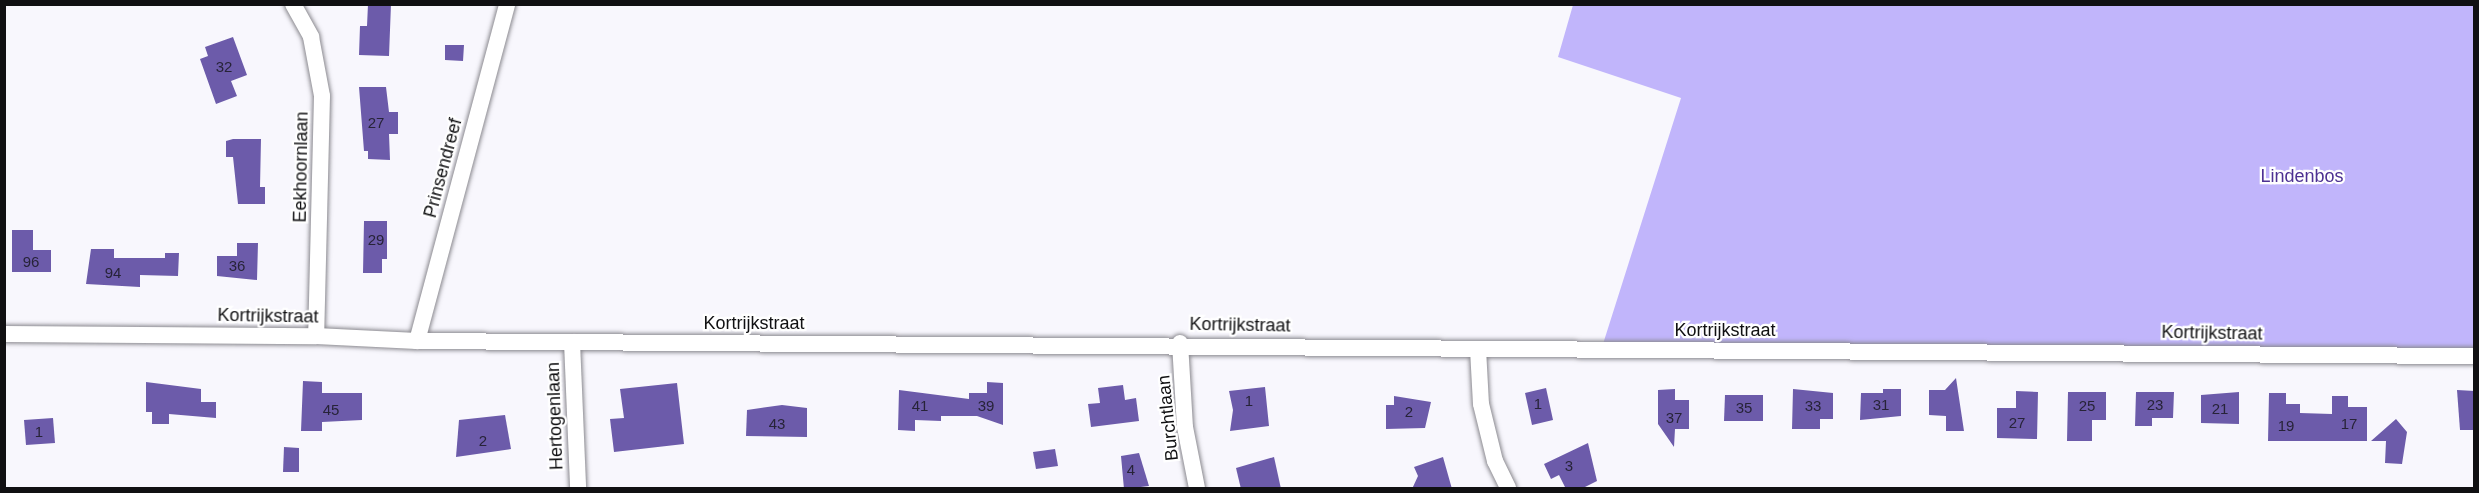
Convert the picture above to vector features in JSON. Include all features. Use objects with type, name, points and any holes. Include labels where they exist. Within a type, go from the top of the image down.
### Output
[{"type":"street","name":"Eekhoornlaan","points":[[293,4],[311,37],[322,96],[316,336]]},
{"type":"street","name":"Prinsendreef","points":[[417,341],[507,4]]},
{"type":"street","name":"Kortrijkstraat","points":[[4,334],[316,336],[417,341],[1180,344],[1478,349],[2475,356]]},
{"type":"street","name":"Hertogenlaan","points":[[572,342],[578,489]]},
{"type":"street","name":"Burchtlaan","points":[[1180,344],[1185,427],[1197,489]]},
{"type":"street","points":[[1478,349],[1481,404],[1495,461],[1508,489]]},
{"type":"green space","name":"Lindenbos","points":[[1573,5],[2474,5],[2474,350],[1603,344],[1681,98],[1558,57]]},
{"type":"building","points":[[368,4],[391,4],[389,56],[359,55],[360,26],[367,26]]},
{"type":"building","points":[[233,37],[247,75],[231,81],[237,96],[216,104],[200,59],[208,56],[205,47]]},
{"type":"building","points":[[445,45],[464,45],[463,61],[445,60]]},
{"type":"building","points":[[359,87],[386,87],[389,112],[398,112],[398,134],[389,134],[390,160],[368,159],[368,151],[364,151]]},
{"type":"building","points":[[261,139],[260,187],[265,187],[265,204],[238,204],[233,157],[226,157],[226,141]]},
{"type":"building","points":[[364,221],[387,221],[387,259],[382,259],[382,273],[363,273]]},
{"type":"building","points":[[12,230],[33,230],[33,250],[51,250],[51,272],[12,272]]},
{"type":"building","points":[[237,243],[258,243],[257,280],[217,276],[217,256],[237,256]]},
{"type":"building","points":[[91,249],[114,249],[114,258],[165,258],[165,253],[179,253],[178,276],[140,275],[140,287],[86,284]]},
{"type":"building","points":[[1956,378],[1964,431],[1946,431],[1946,416],[1929,415],[1929,390],[1945,390]]},
{"type":"building","points":[[303,381],[322,382],[322,393],[362,393],[362,420],[322,422],[322,431],[301,431]]},
{"type":"building","points":[[146,382],[201,389],[201,402],[216,402],[216,418],[169,414],[169,424],[152,424],[152,412],[146,412]]},
{"type":"building","points":[[987,382],[1003,383],[1003,425],[977,416],[941,416],[941,421],[915,420],[915,431],[898,430],[899,390],[969,399],[969,393],[987,393]]},
{"type":"building","points":[[677,383],[684,444],[614,452],[610,419],[624,418],[620,389]]},
{"type":"building","points":[[1123,385],[1125,400],[1136,398],[1139,421],[1091,427],[1088,404],[1100,403],[1098,388]]},
{"type":"building","points":[[1265,387],[1269,426],[1230,431],[1233,410],[1229,391]]},
{"type":"building","points":[[1546,388],[1553,420],[1532,425],[1525,393]]},
{"type":"building","points":[[1675,389],[1675,400],[1689,400],[1689,429],[1675,429],[1674,447],[1658,424],[1658,390]]},
{"type":"building","points":[[1793,389],[1833,393],[1833,419],[1820,419],[1820,429],[1792,429]]},
{"type":"building","points":[[1883,389],[1901,389],[1901,416],[1860,420],[1861,393],[1883,393]]},
{"type":"building","points":[[2457,390],[2475,391],[2475,430],[2460,430]]},
{"type":"building","points":[[2016,391],[2038,392],[2037,439],[1997,438],[1997,408],[2016,408]]},
{"type":"building","points":[[2068,392],[2106,392],[2106,420],[2092,420],[2092,441],[2067,441]]},
{"type":"building","points":[[2136,392],[2174,392],[2173,418],[2152,418],[2152,426],[2135,426]]},
{"type":"building","points":[[2239,392],[2239,424],[2201,423],[2201,395]]},
{"type":"building","points":[[2269,393],[2286,393],[2286,404],[2300,404],[2300,413],[2332,414],[2332,396],[2348,396],[2348,407],[2367,407],[2367,441],[2268,441]]},
{"type":"building","points":[[1725,395],[1763,395],[1763,421],[1724,421]]},
{"type":"building","points":[[1394,396],[1431,402],[1425,428],[1386,429],[1386,405],[1394,405]]},
{"type":"building","points":[[782,405],[807,408],[807,437],[746,436],[747,410]]},
{"type":"building","points":[[505,415],[511,449],[456,457],[459,420]]},
{"type":"building","points":[[53,418],[55,443],[26,445],[24,420]]},
{"type":"building","points":[[2396,419],[2407,432],[2402,464],[2385,463],[2386,441],[2371,441]]},
{"type":"building","points":[[1588,443],[1597,481],[1581,489],[1566,489],[1559,475],[1551,479],[1544,464]]},
{"type":"building","points":[[284,447],[299,448],[299,472],[283,472]]},
{"type":"building","points":[[1055,449],[1058,466],[1036,469],[1033,452]]},
{"type":"building","points":[[1139,453],[1149,486],[1124,489],[1121,456]]},
{"type":"building","points":[[1274,457],[1281,489],[1241,489],[1236,468]]},
{"type":"building","points":[[1443,457],[1452,489],[1412,489],[1418,476],[1414,467]]}]
